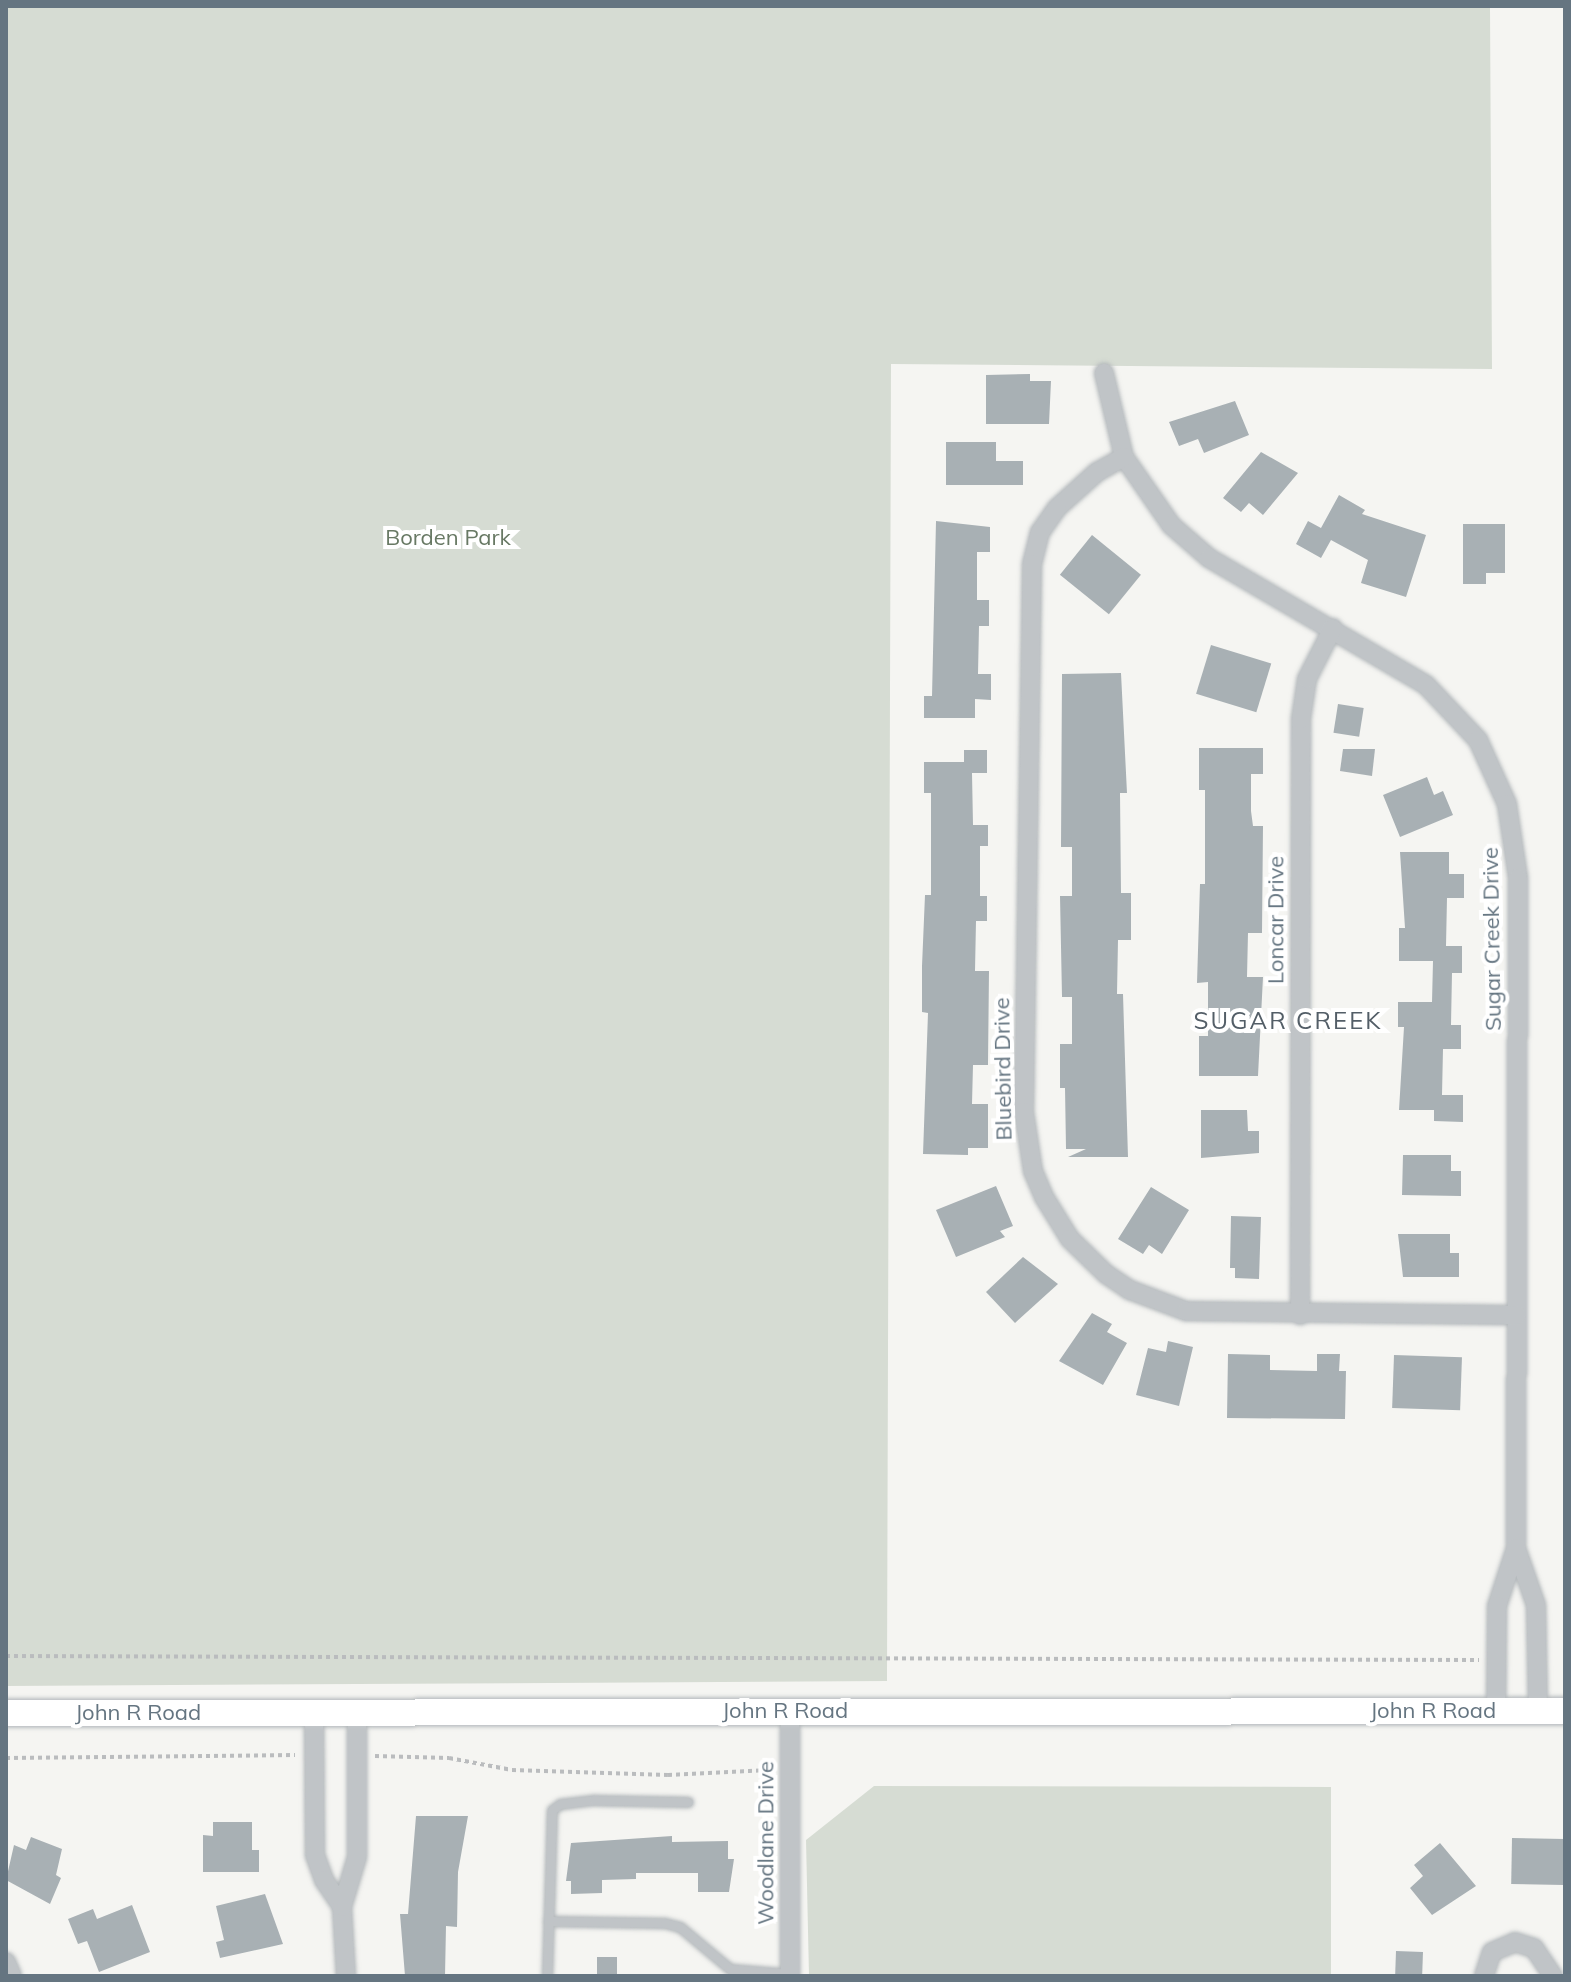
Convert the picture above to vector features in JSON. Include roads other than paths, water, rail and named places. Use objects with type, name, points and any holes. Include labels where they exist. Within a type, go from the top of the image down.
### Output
[{"type":"main road","name":"John R Road","points":[[6,1713],[1565,1711]]},
{"type":"street","name":"Sugar Creek Drive","points":[[1104,373],[1124,457],[1150,499],[1188,541],[1401,666],[1457,713],[1492,763],[1509,812],[1518,878],[1516,1548],[1497,1606],[1496,1711]]},
{"type":"street","name":"Bluebird Drive","points":[[1124,457],[1097,472],[1057,508],[1040,532],[1032,564],[1024,1112],[1033,1171],[1070,1239],[1130,1290],[1186,1311],[1300,1315],[1517,1315]]},
{"type":"street","name":"Loncar Drive","points":[[1300,1315],[1301,719],[1307,679],[1333,628]]},
{"type":"street","name":"Sugar Creek Drive","points":[[1516,1548],[1536,1605],[1538,1711]]},
{"type":"street","name":"Woodlane Drive","points":[[790,1711],[790,1975]]},
{"type":"street","points":[[314,1713],[315,1855],[342,1907]]},
{"type":"street","points":[[346,1976],[342,1907],[357,1857],[357,1713]]},
{"type":"street","points":[[1484,1976],[1492,1952],[1515,1942],[1534,1948],[1553,1976]]},
{"type":"street","points":[[6,1962],[12,1976]]},
{"type":"lane","points":[[547,1976],[552,1810],[583,1801],[688,1802]]},
{"type":"lane","points":[[548,1921],[665,1923],[680,1927],[730,1969],[790,1975]]},
{"type":"district","name":"SUGAR CREEK","points":[[1288,1021]]},
{"type":"park label","name":"Borden Park","points":[[448,538]]}]
